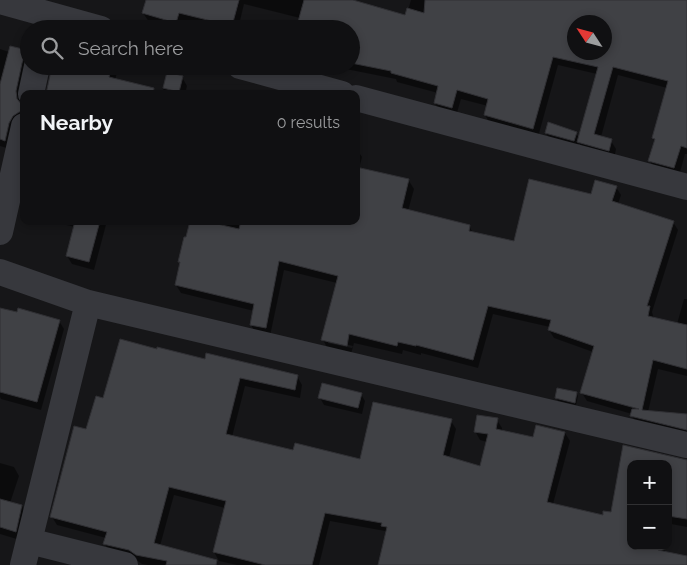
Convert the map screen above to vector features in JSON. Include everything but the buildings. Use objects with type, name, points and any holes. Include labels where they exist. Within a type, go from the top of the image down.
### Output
[{"type":"street","points":[[0,1],[70,20]]},
{"type":"street","points":[[32,90],[35,75]]},
{"type":"street","points":[[273,75],[327,90]]},
{"type":"street","points":[[360,99],[687,187]]},
{"type":"street","points":[[0,232],[20,144]]},
{"type":"street","points":[[0,272],[88,303],[687,445]]},
{"type":"street","points":[[88,303],[26,553],[126,565]]}]
